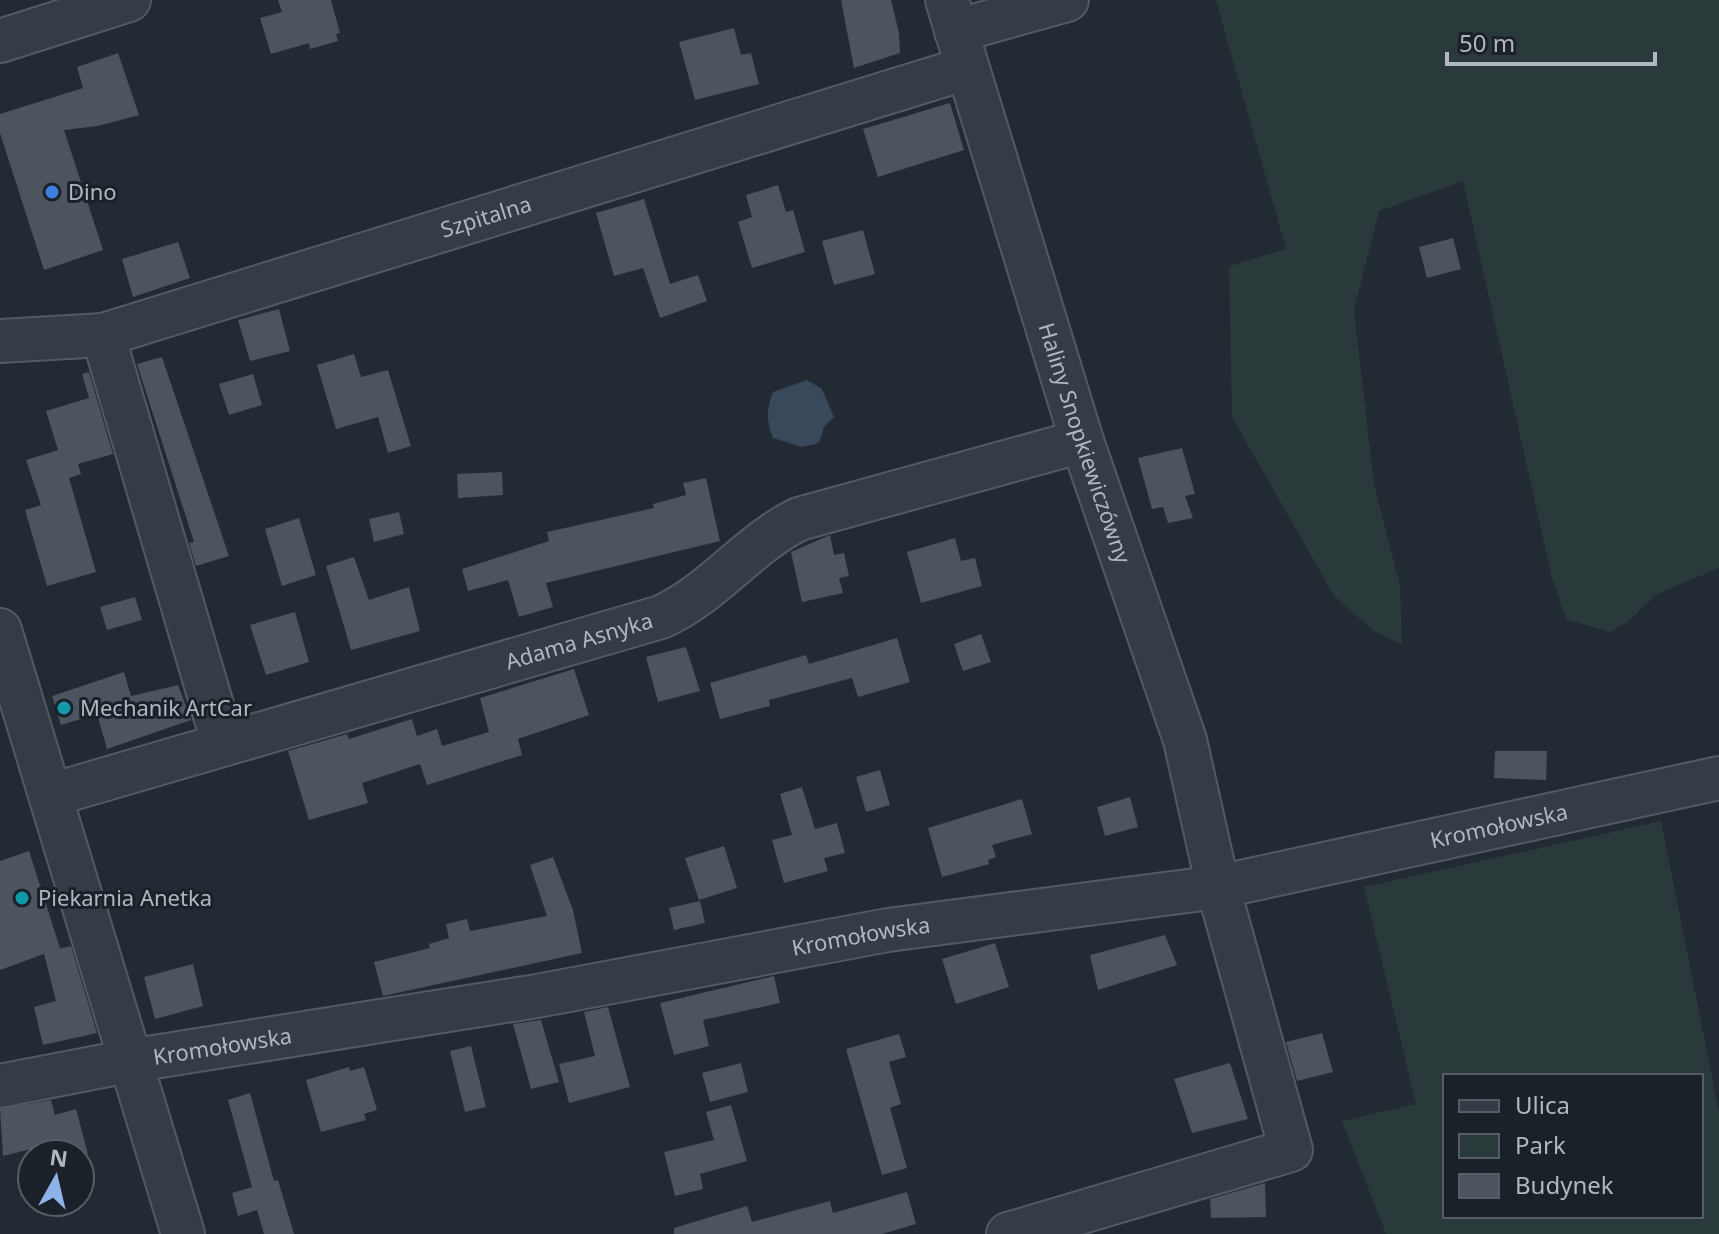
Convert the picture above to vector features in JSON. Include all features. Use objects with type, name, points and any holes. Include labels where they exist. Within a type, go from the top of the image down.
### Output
[{"type":"street","points":[[0,41],[129,0]]},
{"type":"street","name":"Szpitalna","points":[[0,341],[103,335],[956,33],[1067,0]]},
{"type":"street","name":"Haliny Snopkiewiczówny","points":[[956,33],[1082,441],[1185,740],[1218,887],[1291,1150],[1008,1234]]},
{"type":"street","points":[[103,335],[216,719]]},
{"type":"street","name":"Adama Asnyka","points":[[51,795],[661,617],[691,601],[763,541],[799,519],[1082,441]]},
{"type":"street","points":[[0,630],[183,1234]]},
{"type":"street","name":"Kromołowska","points":[[0,1086],[129,1061],[537,996],[888,930],[1218,887],[1719,778]]},
{"type":"green space","points":[[1216,0],[1719,0],[1719,568],[1657,594],[1629,621],[1610,632],[1566,619],[1552,578],[1463,181],[1379,211],[1354,310],[1374,485],[1400,585],[1402,645],[1374,631],[1334,596],[1232,417],[1229,266],[1286,249]]},
{"type":"green space","points":[[1661,821],[1719,1112],[1719,1234],[1386,1234],[1342,1121],[1416,1104],[1364,887]]},
{"type":"water","points":[[807,380],[822,389],[834,417],[824,427],[819,443],[802,447],[773,438],[768,415],[773,392]]},
{"type":"building","points":[[278,0],[331,0],[340,33],[336,34],[338,41],[310,49],[309,43],[271,54],[260,18],[282,12]]},
{"type":"building","points":[[841,0],[891,0],[900,53],[854,68]]},
{"type":"building","points":[[734,28],[741,55],[751,53],[759,84],[695,100],[679,42]]},
{"type":"building","name":"Dino","points":[[118,53],[139,115],[98,126],[64,130],[103,250],[44,270],[0,133],[0,114],[83,88],[77,67]]},
{"type":"building","points":[[950,103],[964,150],[878,177],[863,129]]},
{"type":"building","points":[[778,185],[786,212],[793,210],[805,252],[752,268],[738,222],[752,217],[746,195]]},
{"type":"building","points":[[644,199],[670,284],[698,275],[707,301],[660,318],[643,268],[614,276],[596,213]]},
{"type":"building","points":[[863,230],[875,274],[834,285],[822,241]]},
{"type":"building","points":[[1453,238],[1461,269],[1427,278],[1419,247]]},
{"type":"building","points":[[178,242],[190,278],[133,297],[122,259]]},
{"type":"building","points":[[279,309],[290,351],[250,361],[238,320]]},
{"type":"building","points":[[354,354],[361,377],[388,370],[411,446],[388,453],[378,417],[336,429],[317,365]]},
{"type":"building","points":[[162,357],[229,556],[196,566],[189,543],[194,542],[137,364]]},
{"type":"building","points":[[89,372],[113,454],[78,464],[81,474],[69,478],[96,572],[47,586],[25,510],[41,505],[26,460],[58,450],[46,411],[89,398],[82,374]]},
{"type":"building","points":[[253,374],[262,405],[229,415],[219,384]]},
{"type":"building","points":[[1182,448],[1195,494],[1185,496],[1193,518],[1168,523],[1163,507],[1152,509],[1138,458]]},
{"type":"building","points":[[502,472],[503,495],[458,498],[457,474]]},
{"type":"building","points":[[706,478],[720,541],[546,583],[553,607],[519,617],[508,580],[468,591],[462,569],[549,541],[547,532],[654,508],[653,504],[686,495],[683,483]]},
{"type":"building","points":[[399,512],[404,534],[374,542],[369,519]]},
{"type":"building","points":[[299,518],[316,575],[282,586],[265,529]]},
{"type":"building","points":[[830,535],[834,555],[844,553],[849,576],[839,578],[843,593],[802,602],[791,552]]},
{"type":"building","points":[[955,538],[961,561],[975,558],[982,586],[921,603],[907,552]]},
{"type":"building","points":[[354,557],[369,600],[409,587],[420,631],[351,650],[326,566]]},
{"type":"building","points":[[135,597],[142,620],[107,630],[100,607]]},
{"type":"building","points":[[295,612],[309,662],[266,675],[250,625]]},
{"type":"building","points":[[981,634],[991,662],[963,671],[954,644]]},
{"type":"building","points":[[897,638],[910,682],[858,697],[852,678],[769,700],[770,706],[720,719],[710,683],[806,655],[809,664]]},
{"type":"building","points":[[686,647],[700,691],[658,702],[646,657]]},
{"type":"building","points":[[574,669],[589,715],[518,739],[522,755],[427,785],[420,764],[362,783],[368,803],[309,820],[288,751],[347,734],[349,739],[412,719],[417,736],[437,729],[442,746],[489,732],[480,698]]},
{"type":"building","points":[[124,672],[131,696],[178,685],[191,720],[107,749],[97,714],[61,725],[52,696]]},
{"type":"building","points":[[1495,751],[1547,751],[1546,780],[1494,778]]},
{"type":"building","points":[[880,770],[890,805],[866,812],[856,777]]},
{"type":"building","points":[[802,787],[815,829],[837,823],[845,853],[824,858],[828,871],[784,883],[772,840],[792,835],[780,794]]},
{"type":"building","points":[[1130,797],[1138,827],[1105,836],[1097,807]]},
{"type":"building","points":[[1022,799],[1032,834],[992,845],[996,857],[988,860],[989,864],[942,877],[928,828]]},
{"type":"building","points":[[724,846],[737,888],[699,900],[685,858]]},
{"type":"building","points":[[29,851],[60,948],[57,949],[71,946],[97,1033],[43,1045],[34,1007],[56,1001],[44,954],[0,970],[0,861]]},
{"type":"building","points":[[553,857],[573,910],[582,953],[383,996],[374,962],[430,948],[429,944],[449,938],[446,924],[467,919],[470,931],[547,916],[530,865]]},
{"type":"building","points":[[700,901],[705,923],[674,930],[669,908]]},
{"type":"building","points":[[1165,935],[1177,965],[1098,990],[1090,955]]},
{"type":"building","points":[[995,943],[1009,987],[956,1004],[942,959]]},
{"type":"building","points":[[193,964],[203,1006],[155,1019],[144,977]]},
{"type":"building","points":[[774,976],[780,1003],[703,1020],[709,1046],[674,1055],[660,1003]]},
{"type":"building","points":[[608,1007],[630,1087],[569,1103],[559,1064],[595,1056],[584,1012]]},
{"type":"building","points":[[541,1020],[559,1082],[531,1089],[513,1024]]},
{"type":"building","points":[[1322,1033],[1333,1072],[1297,1081],[1286,1042]]},
{"type":"building","points":[[899,1034],[906,1057],[889,1062],[901,1104],[890,1108],[907,1168],[882,1175],[846,1049]]},
{"type":"building","points":[[471,1046],[486,1107],[465,1112],[450,1051]]},
{"type":"building","points":[[741,1063],[748,1092],[710,1102],[702,1073]]},
{"type":"building","points":[[1230,1063],[1248,1119],[1192,1133],[1174,1079]]},
{"type":"building","points":[[349,1067],[350,1071],[364,1067],[377,1110],[364,1114],[366,1120],[321,1132],[306,1080]]},
{"type":"building","points":[[250,1093],[274,1181],[278,1180],[294,1234],[264,1234],[257,1210],[238,1216],[232,1193],[252,1187],[228,1100]]},
{"type":"building","points":[[51,1100],[55,1115],[76,1109],[84,1138],[16,1138],[16,1153],[3,1156],[0,1109]]},
{"type":"building","points":[[731,1105],[747,1161],[700,1174],[703,1189],[675,1196],[664,1152],[714,1140],[706,1112]]},
{"type":"building","points":[[1265,1183],[1266,1217],[1211,1218],[1210,1199]]},
{"type":"building","points":[[907,1192],[916,1224],[882,1234],[674,1234],[674,1228],[747,1206],[752,1222],[830,1201],[833,1213]]},
{"type":"place","name":"Dino","points":[[52,192]]},
{"type":"place","name":"Mechanik ArtCar","points":[[64,708]]},
{"type":"place","name":"Piekarnia Anetka","points":[[22,898]]}]
